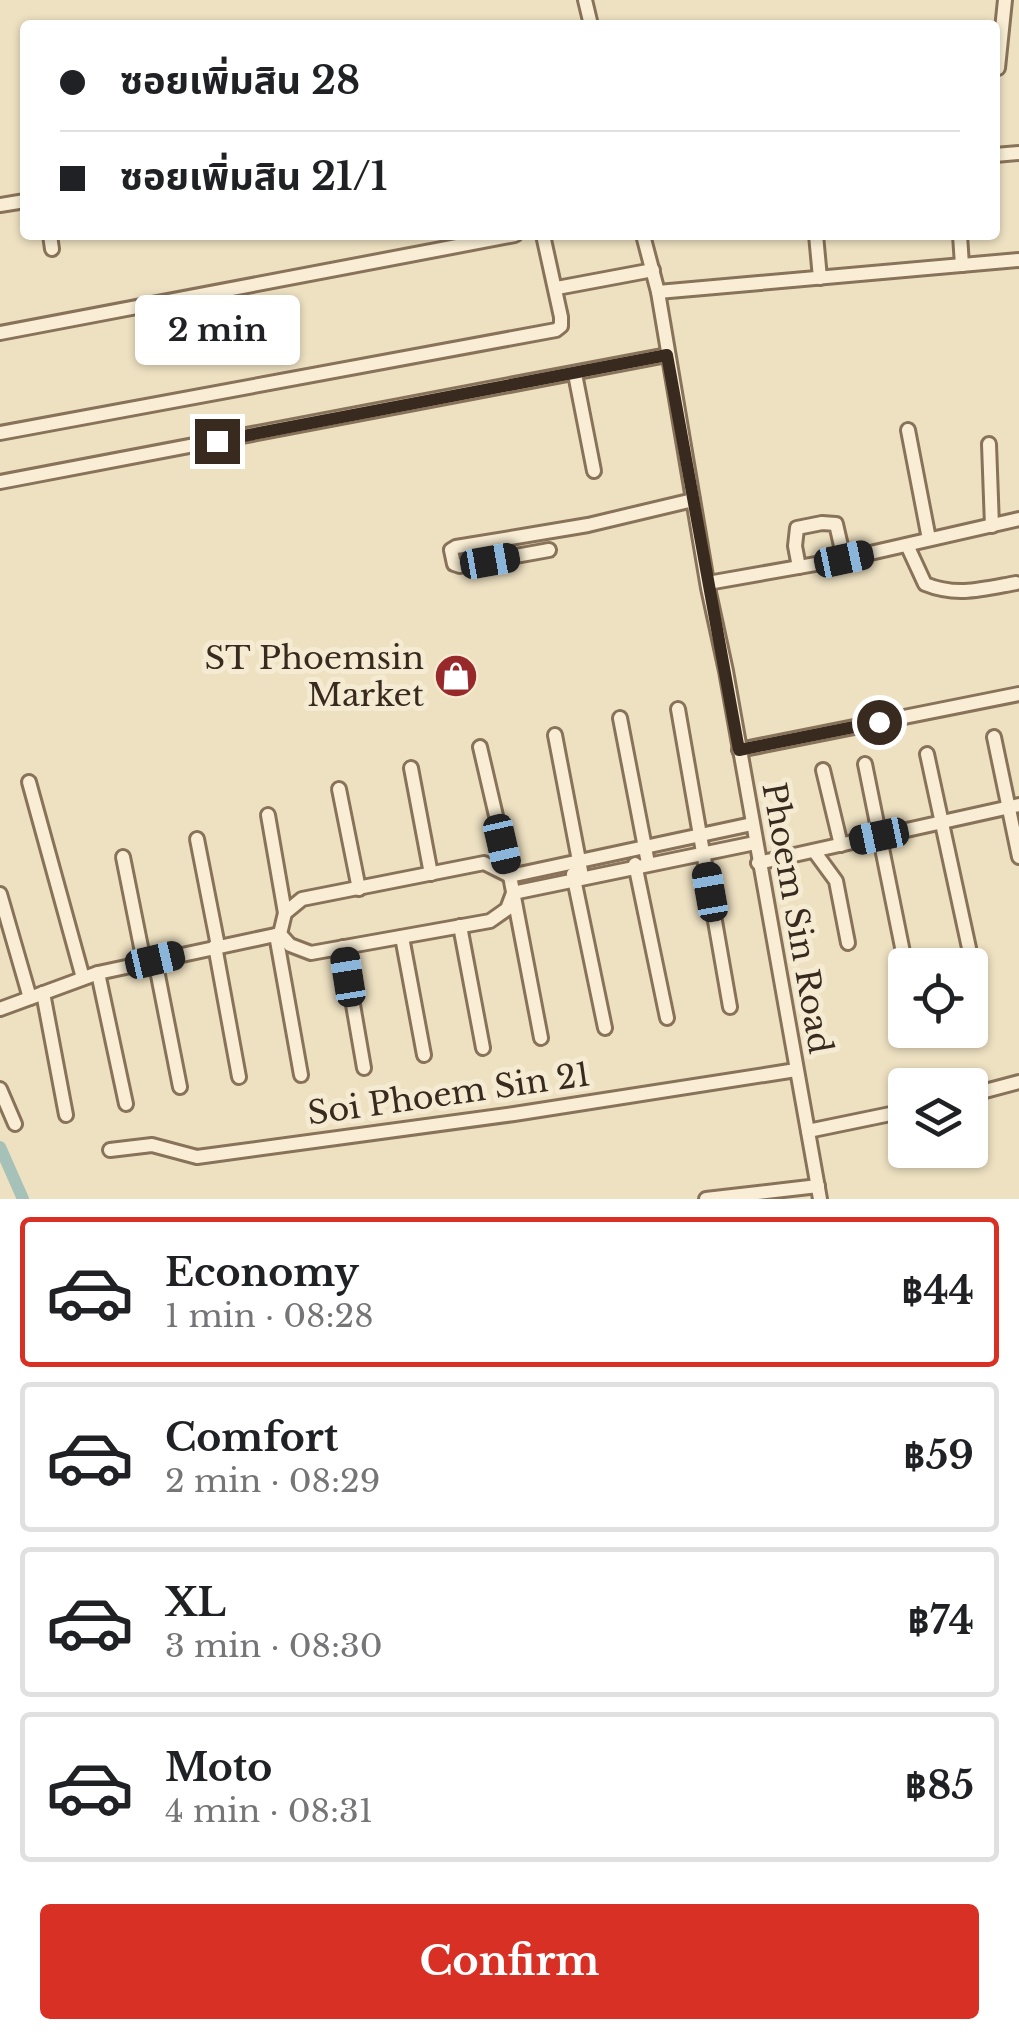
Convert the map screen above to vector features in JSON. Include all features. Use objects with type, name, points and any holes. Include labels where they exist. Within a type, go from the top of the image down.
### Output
[{"type":"street","points":[[1000,49],[1005,0]]},
{"type":"street","points":[[0,333],[488,240]]},
{"type":"street","points":[[0,434],[556,330],[561,326],[561,317],[545,240]]},
{"type":"street","name":"Phoem Sin Road","points":[[644,240],[658,292],[819,1192]]},
{"type":"street","points":[[816,240],[820,278]]},
{"type":"street","points":[[960,240],[962,264]]},
{"type":"street","points":[[658,292],[1019,260]]},
{"type":"street","points":[[557,288],[653,270]]},
{"type":"street","points":[[0,482],[667,355]]},
{"type":"street","points":[[575,374],[594,471]]},
{"type":"street","points":[[908,430],[929,540]]},
{"type":"street","points":[[989,444],[992,526]]},
{"type":"street","points":[[549,550],[460,566],[454,564],[451,550],[456,546],[588,525],[693,500]]},
{"type":"street","points":[[708,583],[844,559],[1019,519]]},
{"type":"street","points":[[800,568],[795,538],[797,528],[802,526],[836,524],[844,559]]},
{"type":"street","points":[[907,546],[925,584],[942,591],[963,593],[1016,583]]},
{"type":"street","points":[[739,750],[1019,694]]},
{"type":"street","points":[[678,709],[730,1007]]},
{"type":"street","points":[[620,718],[666,1018]]},
{"type":"street","points":[[555,736],[605,1028]]},
{"type":"street","points":[[994,737],[1014,806],[1019,856]]},
{"type":"street","points":[[480,747],[542,1038]]},
{"type":"street","points":[[927,754],[969,948]]},
{"type":"street","points":[[865,764],[903,948]]},
{"type":"street","points":[[411,768],[430,874]]},
{"type":"street","points":[[823,770],[841,845]]},
{"type":"street","points":[[29,782],[84,978]]},
{"type":"street","points":[[339,789],[359,889]]},
{"type":"street","points":[[758,863],[1014,806]]},
{"type":"street","points":[[268,816],[284,913],[278,934],[301,1075]]},
{"type":"street","points":[[0,1009],[98,974],[278,934],[302,952],[402,937],[501,916],[514,893],[639,850],[752,824]]},
{"type":"street","points":[[197,839],[239,1077]]},
{"type":"street","points":[[284,913],[302,900],[484,863],[510,876],[642,866],[756,843]]},
{"type":"street","points":[[814,850],[836,882],[848,943]]},
{"type":"street","points":[[124,858],[180,1086]]},
{"type":"street","points":[[0,894],[37,995],[66,1115]]},
{"type":"street","points":[[460,926],[483,1048]]},
{"type":"street","points":[[402,937],[424,1055]]},
{"type":"street","points":[[344,947],[364,1068]]},
{"type":"street","points":[[98,974],[126,1104]]},
{"type":"street","name":"Soi Phoem Sin 21","points":[[110,1150],[152,1146],[197,1157],[514,1114],[796,1070]]},
{"type":"street","points":[[988,1090],[1019,1082]]},
{"type":"street","points":[[0,1088],[15,1124]]},
{"type":"street","points":[[808,1131],[888,1115]]},
{"type":"street","points":[[706,1199],[819,1192]]},
{"type":"waterway","points":[[0,1147],[23,1199]]},
{"type":"place","name":"ST Phoemsin Market","points":[[456,676]]},
{"type":"route","points":[[217,441],[667,355],[739,750],[879,722]]}]
